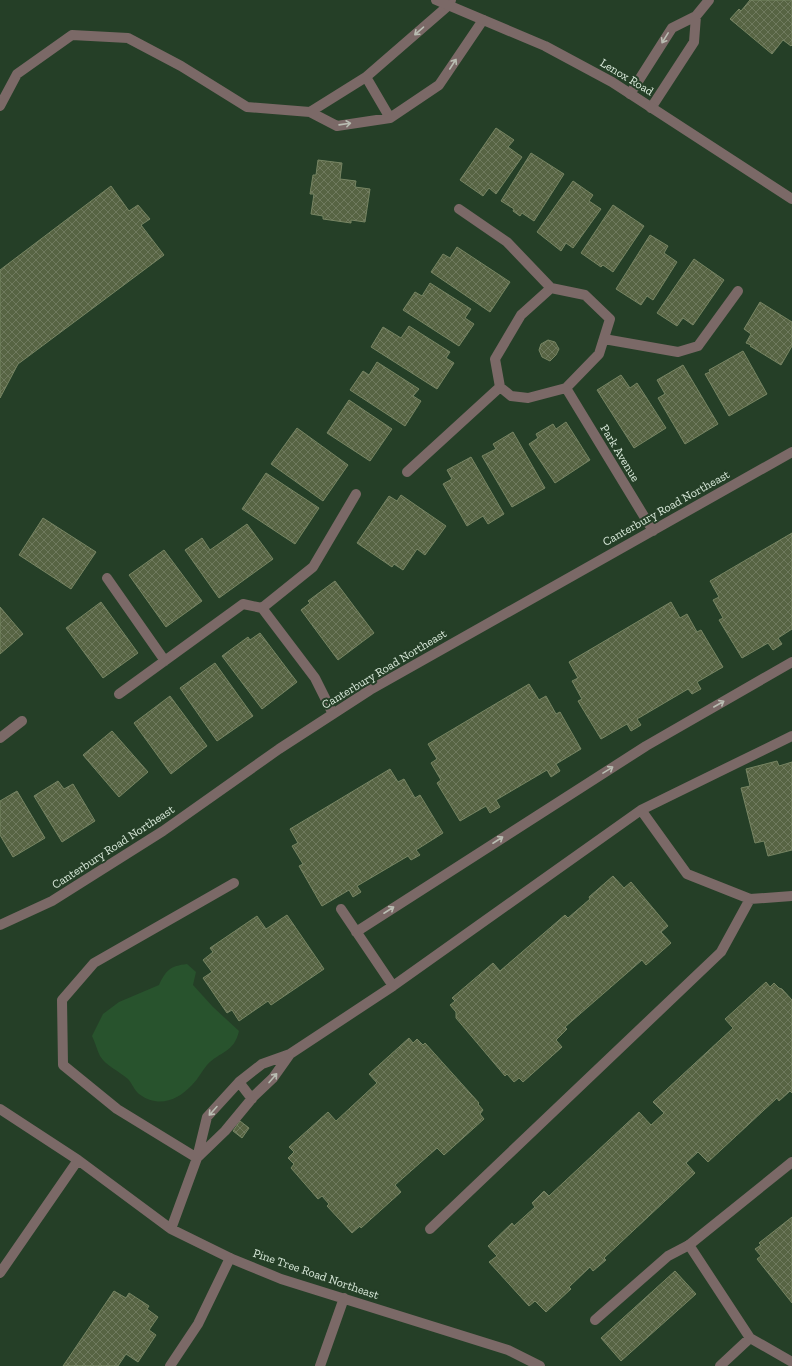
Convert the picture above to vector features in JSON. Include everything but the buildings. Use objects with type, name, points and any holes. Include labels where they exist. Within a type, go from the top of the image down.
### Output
[{"type":"street","name":"Lenox Road","points":[[436,0],[450,3],[483,20],[545,46],[612,82],[792,199]]},
{"type":"street","points":[[630,94],[672,28],[696,16],[710,0]]},
{"type":"street","points":[[310,112],[366,77],[450,3]]},
{"type":"street","points":[[652,108],[694,42],[696,16]]},
{"type":"street","points":[[0,106],[18,74],[72,35],[128,38],[181,66],[247,107],[310,112],[338,126],[390,118],[439,85],[483,20]]},
{"type":"street","points":[[366,77],[390,118]]},
{"type":"street","points":[[459,209],[507,242],[551,288],[585,295],[610,319],[599,354],[566,388],[528,398],[511,396],[500,387],[495,359],[521,315],[551,288]]},
{"type":"street","points":[[604,339],[678,352],[698,346],[738,291]]},
{"type":"street","points":[[407,472],[500,387]]},
{"type":"street","name":"Park Avenue","points":[[566,388],[653,531]]},
{"type":"street","name":"Canterbury Road Northeast","points":[[0,925],[52,901],[156,835],[279,749],[370,690],[792,452]]},
{"type":"street","points":[[262,608],[312,567],[356,494]]},
{"type":"street","points":[[107,578],[165,661]]},
{"type":"street","points":[[119,694],[243,604],[262,608],[315,678],[334,714]]},
{"type":"street","points":[[356,932],[646,746],[792,662]]},
{"type":"street","points":[[0,738],[22,721]]},
{"type":"street","points":[[171,1229],[197,1158],[207,1117],[239,1082],[262,1064],[290,1054],[394,986],[641,810],[792,736]]},
{"type":"street","points":[[641,810],[687,874],[750,900],[792,896]]},
{"type":"street","points":[[197,1158],[116,1109],[63,1065],[62,1000],[94,963],[234,883]]},
{"type":"street","points":[[430,1228],[721,952],[750,900]]},
{"type":"street","points":[[341,909],[394,986]]},
{"type":"street","points":[[197,1158],[273,1078],[290,1054]]},
{"type":"street","points":[[239,1082],[252,1099]]},
{"type":"street","name":"Pine Tree Road Northeast","points":[[0,1109],[78,1160],[171,1229],[230,1258],[281,1279],[508,1350],[540,1366]]},
{"type":"street","points":[[0,1273],[78,1160]]},
{"type":"street","points":[[595,1320],[668,1256],[689,1244],[792,1162]]},
{"type":"street","points":[[689,1244],[750,1338],[792,1362]]},
{"type":"street","points":[[170,1366],[198,1324],[230,1258]]},
{"type":"street","points":[[320,1366],[344,1298]]},
{"type":"street","points":[[720,1366],[750,1338]]},
{"type":"green space","points":[[187,964],[196,972],[193,985],[213,1007],[239,1031],[234,1044],[212,1060],[186,1091],[174,1099],[160,1102],[153,1101],[139,1094],[128,1079],[103,1060],[92,1036],[103,1014],[119,1002],[159,985],[166,972],[169,970],[176,966]]}]
